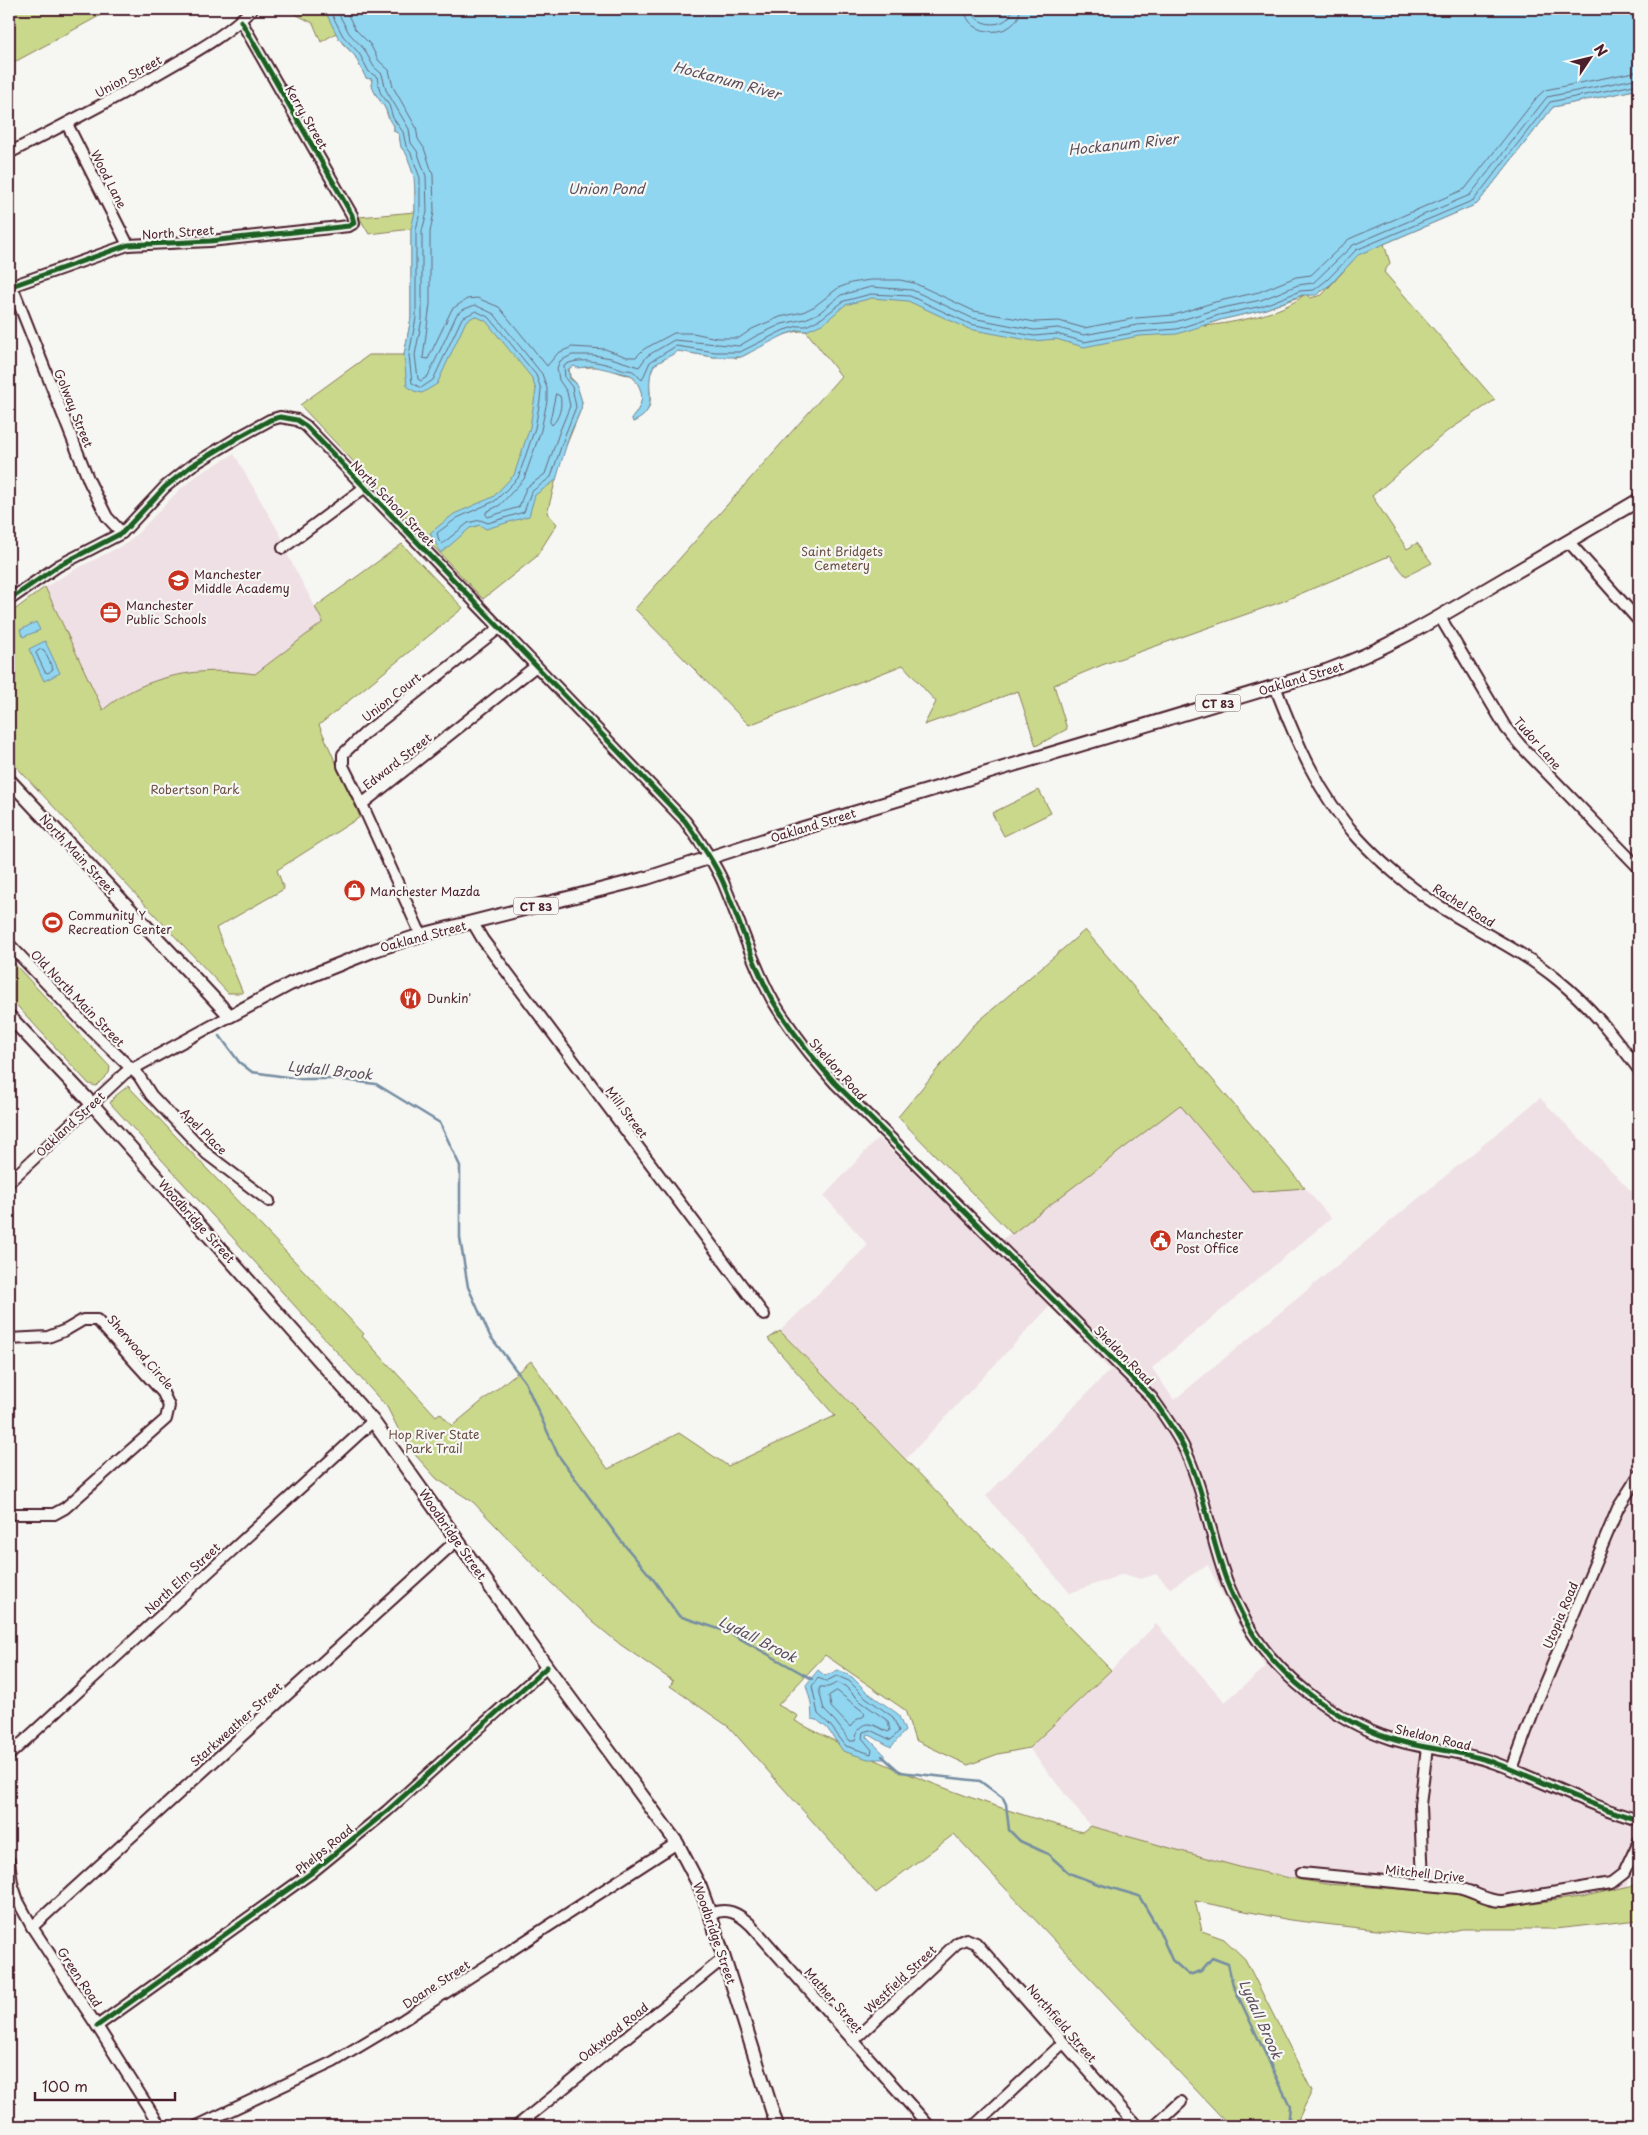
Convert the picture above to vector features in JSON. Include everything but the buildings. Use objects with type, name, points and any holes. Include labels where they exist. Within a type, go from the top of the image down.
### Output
[{"type":"main road","name":"Oakland Street","points":[[230,1016],[290,984],[341,962],[421,935],[647,878],[710,857],[1356,660],[1440,617],[1639,500]]},
{"type":"main road","name":"North Main Street","points":[[9,780],[230,1016]]},
{"type":"main road","name":"Woodbridge Street","points":[[9,1016],[92,1104],[373,1421],[547,1667],[677,1842],[700,1886],[710,1914],[774,2125]]},
{"type":"street","name":"Union Street","points":[[9,153],[67,124],[203,48],[241,21],[252,9]]},
{"type":"street","name":"Kerry Street","points":[[241,21],[352,215],[354,223]]},
{"type":"street","name":"Wood Lane","points":[[67,124],[128,245]]},
{"type":"street","name":"North Street","points":[[10,287],[128,245],[210,241],[349,226],[354,223]]},
{"type":"street","name":"Golway Street","points":[[10,287],[89,481],[107,517],[122,533]]},
{"type":"street","name":"North School Street","points":[[9,600],[58,566],[122,533],[164,487],[191,466],[270,420],[280,417],[297,420],[306,426],[685,821],[710,857]]},
{"type":"street","points":[[283,548],[364,488]]},
{"type":"street","points":[[1568,541],[1639,622]]},
{"type":"street","name":"Tudor Lane","points":[[1440,617],[1506,728],[1520,746],[1639,868]]},
{"type":"street","name":"Union Court","points":[[362,804],[343,766],[343,754],[365,733],[499,628]]},
{"type":"street","name":"Edward Street","points":[[421,935],[362,804],[536,666]]},
{"type":"street","name":"Rachel Road","points":[[1275,686],[1299,748],[1312,773],[1332,805],[1358,839],[1388,867],[1432,902],[1527,958],[1557,979],[1590,1008],[1639,1070]]},
{"type":"street","name":"Sheldon Road","points":[[710,857],[723,882],[752,958],[773,1000],[792,1031],[810,1054],[835,1083],[1128,1373],[1152,1398],[1169,1422],[1186,1451],[1198,1484],[1227,1582],[1246,1622],[1268,1652],[1291,1678],[1336,1713],[1366,1729],[1392,1739],[1462,1754],[1512,1769],[1596,1805],[1639,1820]]},
{"type":"street","name":"Mill Street","points":[[473,923],[483,940],[764,1315]]},
{"type":"street","name":"Old North Main Street","points":[[9,944],[82,1021],[131,1069]]},
{"type":"street","name":"Oakland Street","points":[[9,1182],[131,1069],[230,1016]]},
{"type":"street","name":"Apel Place","points":[[131,1069],[139,1076],[151,1095],[212,1159],[269,1201]]},
{"type":"street","name":"Sherwood Circle","points":[[9,1339],[48,1336],[66,1330],[83,1320],[97,1320],[163,1393],[170,1406],[166,1419],[65,1508],[54,1514],[9,1514]]},
{"type":"street","name":"North Elm Street","points":[[9,1755],[373,1421]]},
{"type":"street","name":"Utopia Road","points":[[1512,1769],[1539,1697],[1618,1508],[1639,1475]]},
{"type":"street","name":"Starkweather Street","points":[[32,1927],[457,1540]]},
{"type":"street","name":"Phelps Road","points":[[97,2026],[311,1873],[387,1811],[547,1667]]},
{"type":"street","points":[[1423,1884],[1420,1805],[1427,1747]]},
{"type":"street","name":"Mitchell Drive","points":[[1301,1873],[1465,1889],[1490,1900],[1498,1901],[1611,1883],[1624,1873],[1639,1841]]},
{"type":"street","name":"Doane Street","points":[[197,2126],[333,2062],[391,2027],[677,1842]]},
{"type":"street","name":"Green Road","points":[[9,1860],[12,1883],[18,1901],[32,1927],[97,2026],[157,2125]]},
{"type":"street","name":"Mather Street","points":[[710,1914],[719,1910],[730,1910],[741,1916],[929,2126]]},
{"type":"street","name":"Westfield Street","points":[[853,2041],[957,1943],[966,1939]]},
{"type":"street","name":"Northfield Street","points":[[966,1939],[976,1943],[1137,2126]]},
{"type":"street","name":"Oakwood Road","points":[[517,2126],[724,1958]]},
{"type":"street","points":[[974,2126],[1063,2043]]},
{"type":"street","points":[[1155,2126],[1181,2102]]},
{"type":"shaded area","name":"Manchester Middle Academy","points":[[234,454],[281,536],[285,550],[323,622],[255,674],[215,671],[154,681],[123,695],[103,710],[45,587],[127,543],[179,490],[199,474]]},
{"type":"shaded area","points":[[1540,1098],[1639,1199],[1639,1848],[1627,1887],[1568,1899],[1507,1906],[1456,1893],[1326,1884],[1290,1878],[1243,1868],[1090,1826],[1029,1748],[1156,1624],[1225,1702],[1266,1667],[1237,1623],[1208,1565],[1170,1588],[1156,1574],[1141,1579],[1123,1574],[1070,1593],[986,1496],[1110,1370],[1050,1306],[906,1459],[780,1331],[868,1245],[824,1196],[878,1138],[992,1247],[1180,1104],[1253,1191],[1305,1188],[1331,1218],[1152,1368],[1174,1400]]},
{"type":"green space","points":[[9,9],[112,9],[9,65]]},
{"type":"green space","name":"Saint Bridgets Cemetery","points":[[285,9],[1639,9],[1639,89],[1553,107],[1477,204],[1384,244],[1390,263],[1384,272],[1495,400],[1446,432],[1372,496],[1407,549],[1417,543],[1432,563],[1406,576],[1389,556],[1281,602],[1102,665],[1054,685],[1067,729],[1036,746],[1018,691],[924,725],[936,702],[903,665],[749,725],[635,609],[841,376],[806,331],[794,332],[783,336],[736,358],[732,356],[714,357],[678,351],[654,365],[651,374],[648,410],[633,422],[632,418],[639,407],[642,396],[639,386],[631,375],[603,367],[574,366],[569,368],[570,377],[576,383],[582,402],[562,456],[547,513],[557,524],[536,557],[483,599],[300,405],[369,355],[404,355],[411,318],[411,229],[369,234],[359,217],[415,212],[415,179],[407,155],[401,147],[399,134],[394,131],[394,125],[389,120],[385,108],[374,91],[372,79],[366,78],[355,56],[343,44],[336,33],[321,42],[313,23]],"holes":[[[1336,279],[1322,295],[1310,298],[1307,295],[1321,292]],[[1304,295],[1295,302],[1270,312],[1229,323],[1204,326],[1220,320],[1263,310]]]},
{"type":"green space","name":"Robertson Park","points":[[402,544],[463,608],[319,725],[360,817],[277,870],[284,889],[216,928],[243,993],[228,993],[9,759],[9,614],[45,587],[103,710],[137,688],[175,676],[215,671],[255,674],[323,622],[315,607]]},
{"type":"green space","points":[[1039,790],[1051,813],[1004,836],[992,813]]},
{"type":"green space","points":[[1085,930],[1305,1188],[1253,1192],[1180,1105],[1012,1234],[898,1117],[973,1026]]},
{"type":"green space","points":[[9,958],[110,1067],[109,1073],[96,1086],[89,1084],[9,997]]},
{"type":"green space","name":"Hop River State Park Trail","points":[[128,1086],[364,1334],[362,1336],[436,1416],[440,1413],[452,1426],[531,1361],[608,1469],[679,1433],[728,1466],[835,1416],[768,1339],[780,1331],[1111,1670],[1029,1748],[998,1754],[968,1765],[915,1740],[905,1710],[825,1655],[778,1705],[798,1716],[795,1721],[864,1755],[971,1798],[1082,1832],[1090,1826],[1243,1868],[1290,1878],[1326,1884],[1456,1893],[1507,1906],[1581,1897],[1639,1884],[1639,1920],[1554,1929],[1462,1929],[1429,1936],[1290,1920],[1195,1901],[1202,1931],[1224,1939],[1245,1959],[1312,2091],[1295,2126],[1230,2126],[954,1834],[876,1893],[729,1727],[670,1686],[673,1681],[621,1645],[594,1623],[547,1579],[473,1502],[437,1479],[407,1446],[387,1407],[110,1103],[114,1097]]},
{"type":"water","name":"Union Pond","points":[[324,9],[979,9],[994,12],[1021,9],[1639,9],[1639,89],[1553,107],[1477,204],[1358,255],[1331,284],[1316,295],[1302,295],[1263,310],[1220,320],[1177,334],[1139,336],[1084,347],[1056,339],[1033,341],[969,329],[908,301],[872,298],[845,305],[824,323],[806,331],[799,330],[786,334],[741,357],[714,357],[678,351],[654,365],[651,373],[650,397],[647,411],[642,417],[633,422],[632,418],[639,407],[642,396],[639,386],[631,375],[592,366],[578,368],[574,366],[568,369],[570,379],[576,383],[578,389],[582,402],[581,409],[569,436],[556,480],[535,495],[529,516],[486,529],[480,525],[470,528],[441,553],[430,533],[454,514],[493,497],[514,475],[530,427],[536,390],[532,378],[486,321],[475,316],[466,321],[437,384],[422,393],[414,391],[407,386],[404,355],[411,318],[411,229],[415,212],[414,177],[407,155],[401,147],[399,134],[394,131],[394,125],[374,91],[372,79],[366,78],[355,56],[339,39]]},
{"type":"water","points":[[36,622],[40,630],[23,637],[20,630]]},
{"type":"water","points":[[45,641],[60,673],[44,681],[29,649]]},
{"type":"water","points":[[818,1670],[825,1676],[838,1670],[852,1677],[867,1692],[898,1714],[905,1731],[891,1747],[868,1734],[867,1737],[885,1755],[885,1759],[868,1759],[843,1751],[827,1728],[817,1720],[812,1719],[811,1703],[806,1685]]},
{"type":"waterway","name":"Lydall Brook","points":[[220,1036],[239,1062],[252,1072],[301,1079],[336,1079],[376,1084],[440,1123],[460,1166],[460,1238],[468,1287],[490,1336],[525,1382],[558,1455],[679,1616],[728,1632],[812,1679]]},
{"type":"waterway","name":"Lydall Brook","points":[[882,1756],[900,1772],[980,1781],[1003,1798],[1006,1804],[1009,1830],[1020,1841],[1048,1854],[1069,1873],[1139,1896],[1159,1930],[1172,1960],[1189,1975],[1201,1971],[1212,1958],[1228,1964],[1233,1985],[1290,2106],[1288,2126]]},
{"type":"cycle path","points":[[9,287],[128,245],[210,241],[349,226],[354,223],[352,215],[241,21]]},
{"type":"cycle path","points":[[9,600],[58,566],[122,533],[165,487],[191,466],[239,437],[270,420],[280,417],[297,420],[306,426],[685,821],[706,850],[719,874],[752,957],[773,1001],[794,1033],[826,1073],[1152,1398],[1179,1438],[1193,1468],[1221,1566],[1231,1592],[1257,1640],[1289,1676],[1328,1707],[1370,1731],[1405,1743],[1482,1759],[1513,1770],[1602,1808],[1639,1820]]},
{"type":"cycle path","points":[[97,2026],[311,1873],[387,1811],[547,1667]]},
{"type":"place","name":"Manchester Middle Academy","points":[[178,581]]},
{"type":"place","name":"Manchester Public Schools","points":[[110,612]]},
{"type":"place","name":"Manchester Mazda","points":[[354,891]]},
{"type":"place","name":"Community Y Recreation Center","points":[[52,922]]},
{"type":"place","name":"Dunkin'","points":[[411,998]]},
{"type":"place","name":"Manchester Post Office","points":[[1160,1241]]},
{"type":"water label","name":"Hockanum River","points":[[727,80]]},
{"type":"water label","name":"Hockanum River","points":[[1123,144]]}]
